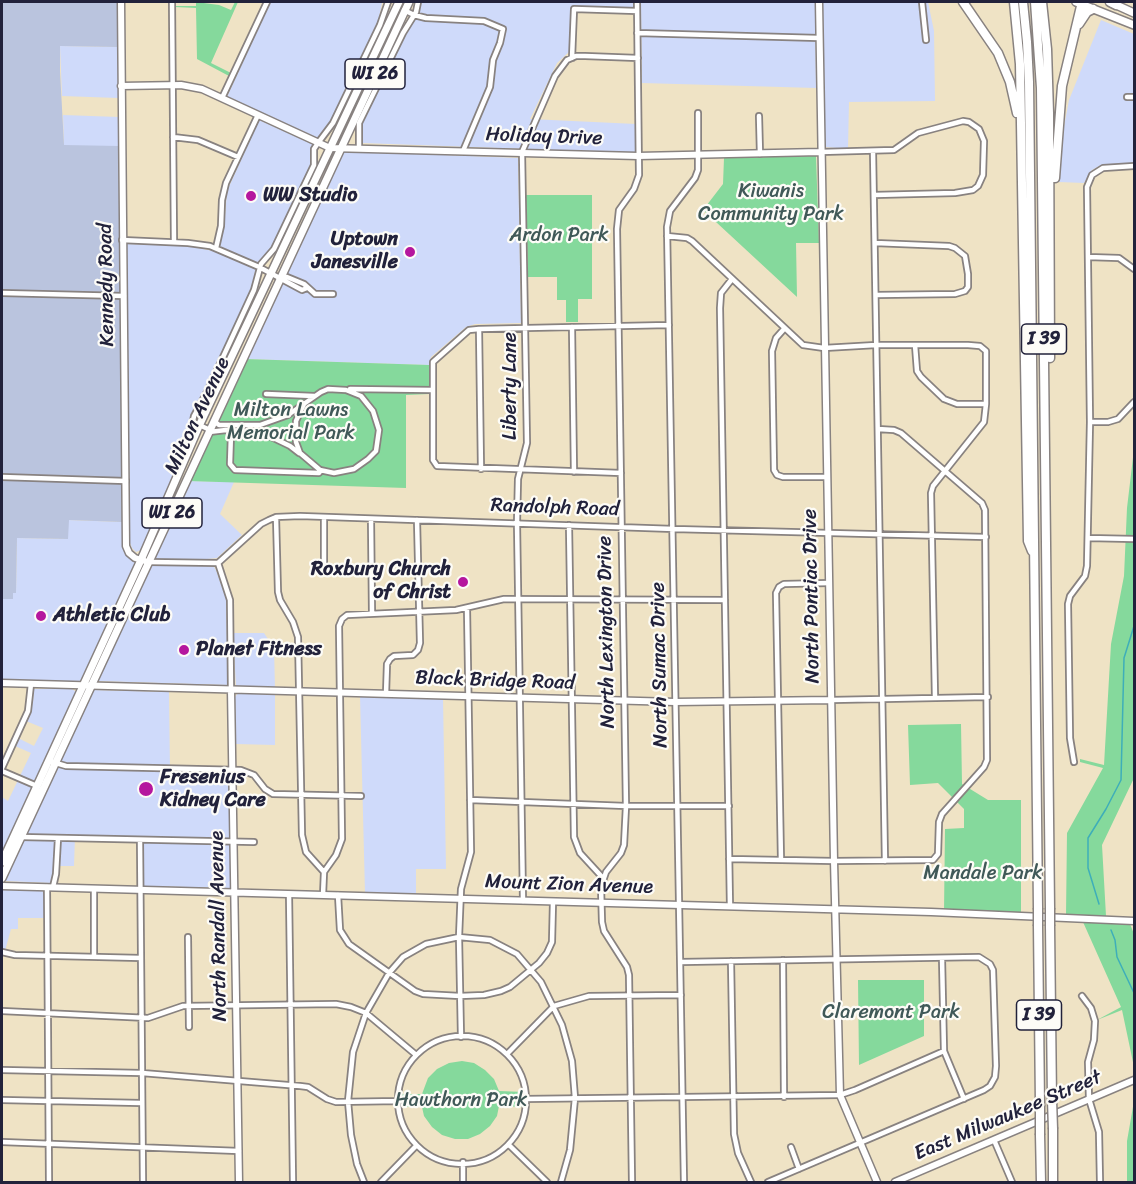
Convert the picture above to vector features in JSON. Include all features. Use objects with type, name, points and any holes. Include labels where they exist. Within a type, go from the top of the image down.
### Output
[{"type":"highway","points":[[963,2],[998,53],[1010,82],[1018,118],[1020,166],[1023,172]]},
{"type":"highway","points":[[1014,2],[1020,64],[1023,172],[1028,541],[1034,554]]},
{"type":"highway","name":"I 39","points":[[1023,2],[1029,82],[1041,1182]]},
{"type":"highway","name":"I 39","points":[[1035,2],[1041,88],[1053,1182]]},
{"type":"highway","points":[[1042,2],[1048,86],[1051,230],[1050,366],[1045,378]]},
{"type":"highway","points":[[1051,230],[1061,96],[1079,2]]},
{"type":"highway","points":[[1073,35],[1085,14],[1093,9]]},
{"type":"main road","name":"Milton Avenue","points":[[2,878],[38,800],[82,686],[209,431],[410,2]]},
{"type":"main road","points":[[1079,2],[1134,25]]},
{"type":"main road","points":[[1111,3],[1134,13]]},
{"type":"main road","name":"Milton Avenue","points":[[2,862],[37,786],[52,763],[92,686],[200,426],[398,4]]},
{"type":"main road","points":[[37,786],[38,800]]},
{"type":"street","name":"Kennedy Road","points":[[121,2],[126,546],[129,553],[145,561]]},
{"type":"street","points":[[172,2],[174,242]]},
{"type":"street","points":[[222,98],[267,2]]},
{"type":"street","points":[[342,389],[363,398],[373,411],[379,430],[375,450],[369,459],[354,469],[334,473],[321,470],[300,453],[277,439],[258,433],[209,431],[193,422],[254,290],[259,267],[274,249],[314,165],[314,149],[333,123],[380,26],[387,2],[398,4],[405,11],[414,15],[484,21],[503,29],[493,60],[490,87],[463,151]]},
{"type":"street","points":[[359,148],[359,123],[414,15],[418,2]]},
{"type":"street","name":"North Lexington Drive","points":[[632,1182],[630,995],[627,967],[604,931],[602,903],[603,879],[624,845],[626,806],[617,219],[623,202],[637,182],[639,175],[637,2]]},
{"type":"street","name":"North Pontiac Drive","points":[[819,2],[826,477],[840,1095],[877,1182]]},
{"type":"street","points":[[922,2],[926,40]]},
{"type":"street","points":[[637,11],[574,9],[572,58],[585,56],[638,58]]},
{"type":"street","points":[[638,33],[819,38]]},
{"type":"street","name":"Liberty Lane","points":[[523,901],[518,490],[527,443],[522,152],[555,76],[560,67],[572,58]]},
{"type":"street","name":"Holiday Drive","points":[[122,86],[172,85],[202,89],[330,148],[638,156],[873,151],[894,150],[918,133],[956,123],[969,122],[980,129],[984,141],[983,175],[973,189],[955,194],[874,195]]},
{"type":"street","points":[[1127,97],[1134,97]]},
{"type":"street","name":"North Sumac Drive","points":[[684,1182],[667,236],[670,211],[695,178],[698,170],[698,113]]},
{"type":"street","points":[[216,248],[221,226],[223,192],[258,115]]},
{"type":"street","points":[[759,116],[760,154]]},
{"type":"street","points":[[173,137],[198,140],[238,157]]},
{"type":"street","points":[[873,151],[885,861]]},
{"type":"street","points":[[1074,762],[1070,738],[1068,604],[1070,596],[1086,573],[1088,538],[1090,422],[1087,187],[1089,179],[1096,172],[1107,167],[1134,166]]},
{"type":"street","points":[[667,236],[687,238],[692,241],[784,329],[803,345],[811,348],[876,345],[972,345],[983,348],[986,355],[986,415],[980,428],[945,470],[933,486],[931,493],[935,698]]},
{"type":"street","points":[[122,240],[174,242],[216,248],[280,278],[287,277],[315,294],[333,294]]},
{"type":"street","points":[[875,243],[949,246],[965,256],[969,274],[968,287],[965,291],[955,294],[876,295]]},
{"type":"street","points":[[1088,257],[1119,258],[1134,269]]},
{"type":"street","points":[[730,906],[720,300],[732,279]]},
{"type":"street","points":[[2,293],[124,296]]},
{"type":"street","points":[[621,473],[441,468],[435,464],[433,362],[470,330],[479,328],[669,325]]},
{"type":"street","points":[[572,327],[574,472]]},
{"type":"street","points":[[479,328],[481,469]]},
{"type":"street","points":[[784,329],[776,338],[772,351],[774,470],[777,475],[783,477],[826,477]]},
{"type":"street","points":[[915,345],[917,371],[944,399],[957,404],[986,404]]},
{"type":"street","points":[[214,420],[219,425],[260,426],[289,414],[328,389],[432,390]]},
{"type":"street","points":[[363,398],[366,390]]},
{"type":"street","points":[[266,394],[314,396]]},
{"type":"street","points":[[1090,422],[1108,422],[1118,419],[1134,402]]},
{"type":"street","points":[[300,453],[296,442],[297,419],[304,404]]},
{"type":"street","points":[[289,414],[297,419]]},
{"type":"street","points":[[258,433],[261,430],[260,426]]},
{"type":"street","points":[[729,859],[885,861],[935,859],[938,854],[939,822],[942,814],[984,767],[987,760],[985,510],[982,503],[901,433],[878,429]]},
{"type":"street","points":[[233,432],[230,464],[235,470],[319,473],[321,470]]},
{"type":"street","points":[[306,472],[311,464]]},
{"type":"street","points":[[2,477],[126,481]]},
{"type":"street","points":[[145,561],[218,563],[261,524],[276,517],[278,592],[298,637],[300,795],[303,844],[306,852],[324,872]]},
{"type":"street","name":"Randolph Road","points":[[276,517],[986,537]]},
{"type":"street","points":[[324,518],[324,570]]},
{"type":"street","points":[[370,519],[372,613]]},
{"type":"street","points":[[386,694],[387,664],[390,659],[394,656],[413,655],[418,650],[417,520]]},
{"type":"street","points":[[568,525],[573,803],[577,847],[603,879]]},
{"type":"street","points":[[1088,538],[1134,539]]},
{"type":"street","name":"North Randall Avenue","points":[[218,563],[230,600],[239,1182]]},
{"type":"street","points":[[781,860],[776,593],[784,584],[829,583]]},
{"type":"street","points":[[323,895],[324,872],[336,855],[342,839],[339,626],[347,615],[419,613],[519,599],[725,600]]},
{"type":"street","points":[[461,1037],[460,899],[461,881],[471,852],[467,608]]},
{"type":"street","name":"Black Bridge Road","points":[[2,683],[675,702],[988,697]]},
{"type":"street","points":[[31,684],[28,711],[2,770],[37,786]]},
{"type":"street","points":[[52,763],[66,766],[234,770],[250,772],[265,789],[273,794],[361,796]]},
{"type":"street","points":[[470,801],[626,806],[729,806]]},
{"type":"street","points":[[21,837],[254,842]]},
{"type":"street","points":[[49,1182],[48,956],[50,887],[56,874],[58,838]]},
{"type":"street","points":[[140,840],[143,1182]]},
{"type":"street","name":"Mount Zion Avenue","points":[[2,886],[835,909],[1134,921]]},
{"type":"street","points":[[94,889],[94,957]]},
{"type":"street","points":[[289,894],[293,1182]]},
{"type":"street","points":[[338,895],[338,922],[343,938],[349,944],[407,986],[423,994],[460,996],[484,995],[510,987],[544,958],[550,947],[552,935],[553,902]]},
{"type":"street","points":[[188,937],[189,1027]]},
{"type":"street","points":[[364,1182],[357,1164],[351,1135],[348,1101],[353,1052],[366,1013],[388,973],[403,957],[426,944],[459,937],[479,938],[500,944],[517,954],[531,969],[554,1006],[569,1048],[575,1098],[570,1150],[561,1182]]},
{"type":"street","points":[[2,952],[9,955],[141,958]]},
{"type":"street","points":[[942,958],[944,1051],[964,1099]]},
{"type":"street","points":[[681,962],[982,958],[990,964],[994,983],[995,1077],[990,1086],[768,1182]]},
{"type":"street","points":[[783,960],[784,1097]]},
{"type":"street","points":[[731,961],[735,1144],[751,1182]]},
{"type":"street","points":[[508,1053],[554,1006],[588,996],[681,995]]},
{"type":"street","points":[[1082,996],[1091,1008],[1095,1021],[1094,1040],[1088,1062],[1089,1099],[1099,1132],[1100,1182]]},
{"type":"street","points":[[2,1011],[156,1017],[189,1005],[336,1004],[366,1013],[415,1054]]},
{"type":"street","points":[[461,1037],[485,1040],[508,1053],[520,1073],[524,1099],[522,1122],[517,1135],[508,1145],[491,1158],[478,1162],[441,1161],[415,1147],[402,1124],[399,1101],[402,1077],[415,1054],[436,1040],[461,1037]]},
{"type":"street","points":[[524,1099],[840,1095],[944,1051]]},
{"type":"street","points":[[2,1070],[142,1073],[308,1088],[331,1101],[399,1101]]},
{"type":"street","name":"East Milwaukee Street","points":[[895,1182],[1134,1080]]},
{"type":"street","points":[[2,1100],[141,1103]]},
{"type":"street","points":[[994,1140],[1012,1182]]},
{"type":"street","points":[[2,1142],[239,1151]]},
{"type":"street","points":[[508,1145],[547,1182]]},
{"type":"street","points":[[381,1182],[415,1147]]},
{"type":"street","points":[[791,1147],[799,1169]]},
{"type":"street","points":[[463,1162],[463,1182]]},
{"type":"shaded area","points":[[2,2],[117,2],[118,47],[60,46],[60,71],[64,145],[119,146],[122,522],[69,520],[68,539],[17,538],[16,593],[13,593],[13,599],[2,599]]},
{"type":"shaded area","points":[[270,2],[382,3],[378,22],[330,125],[318,138],[227,97]]},
{"type":"shaded area","points":[[420,2],[815,2],[816,88],[642,83],[641,8],[572,6],[570,51],[557,63],[530,119],[636,124],[635,153],[362,143],[360,127]]},
{"type":"shaded area","points":[[822,2],[928,2],[934,31],[935,101],[849,102],[848,149],[825,147]]},
{"type":"shaded area","points":[[1101,20],[1134,34],[1134,163],[1101,165],[1092,170],[1084,183],[1059,182],[1063,132],[1069,100]]},
{"type":"shaded area","points":[[60,46],[118,47],[118,98],[62,96]]},
{"type":"shaded area","points":[[63,115],[119,117],[119,146],[64,146]]},
{"type":"shaded area","points":[[259,120],[312,144],[312,163],[272,248],[258,262],[253,289],[200,402],[190,417],[193,433],[141,550],[136,552],[130,543],[127,244],[188,246],[218,252],[224,229],[227,191]]},
{"type":"shaded area","points":[[342,152],[518,158],[521,323],[475,324],[466,327],[431,357],[429,365],[245,359]]},
{"type":"shaded area","points":[[188,481],[234,482],[220,514],[242,535],[217,558],[207,559],[207,566],[214,567],[216,570],[226,598],[228,685],[98,681],[97,678]]},
{"type":"shaded area","points":[[68,520],[122,522],[124,551],[135,561],[135,564],[80,682],[2,680],[2,599],[12,599],[13,593],[16,593],[17,538],[68,539]]},
{"type":"shaded area","points":[[233,633],[264,633],[274,648],[275,689],[236,687]]},
{"type":"shaded area","points":[[34,689],[72,689],[76,695],[2,854],[2,797],[8,801],[31,753],[15,746],[18,738],[34,746],[43,728],[26,721],[33,702]]},
{"type":"shaded area","points":[[92,690],[169,692],[170,771],[229,773],[231,888],[144,886],[142,837],[75,836],[74,866],[54,866],[51,883],[5,881]]},
{"type":"shaded area","points":[[238,693],[275,694],[275,745],[236,744],[235,697]]},
{"type":"shaded area","points":[[360,696],[443,699],[446,869],[416,869],[416,894],[365,893]]},
{"type":"shaded area","points":[[2,889],[42,890],[44,894],[44,918],[18,918],[18,929],[11,929],[5,951],[2,950]]},
{"type":"green space","points":[[196,2],[219,5],[231,10],[235,2],[238,2],[211,63],[231,73],[229,76],[197,59],[196,8],[175,7],[196,6]]},
{"type":"green space","name":"Kiwanis Community Park","points":[[816,156],[819,243],[796,243],[797,297],[703,210],[723,184],[724,158]]},
{"type":"green space","name":"Ardon Park","points":[[526,195],[592,195],[592,299],[578,299],[578,322],[566,322],[566,300],[557,300],[557,277],[528,277]]},
{"type":"green space","name":"Milton Lawns Memorial Park","points":[[245,359],[429,365],[429,394],[406,395],[406,488],[188,481]]},
{"type":"green space","points":[[1134,449],[1134,778],[1102,845],[1106,916],[1066,915],[1067,833],[1103,768],[1080,762],[1080,759],[1104,765],[1111,644],[1124,576],[1127,508]]},
{"type":"green space","name":"Mandale Park","points":[[961,724],[962,784],[988,800],[1021,800],[1021,916],[944,912],[945,829],[964,828],[964,809],[938,783],[910,785],[908,725]]},
{"type":"green space","points":[[1083,922],[1130,924],[1134,934],[1134,1067],[1122,1010],[1097,1020],[1121,1007]]},
{"type":"green space","name":"Claremont Park","points":[[858,980],[924,980],[924,1036],[859,1065]]},
{"type":"green space","name":"Hawthorn Park","points":[[462,1061],[474,1063],[485,1070],[494,1079],[499,1091],[524,1092],[524,1107],[499,1106],[497,1116],[480,1134],[468,1139],[455,1139],[442,1135],[432,1127],[424,1116],[422,1107],[399,1107],[399,1094],[422,1094],[428,1078],[437,1069],[449,1063]]},
{"type":"green space","points":[[1134,1101],[1134,1182],[1127,1182],[1127,1141]]},
{"type":"waterway","points":[[1099,904],[1088,868],[1088,838],[1121,780],[1124,658],[1134,626]]},
{"type":"waterway","points":[[1111,930],[1117,957],[1134,993]]},
{"type":"place","name":"WW Studio","points":[[251,196]]},
{"type":"place","name":"Uptown Janesville","points":[[410,252]]},
{"type":"place","name":"Roxbury Church of Christ","points":[[463,582]]},
{"type":"place","name":"Athletic Club","points":[[41,616]]},
{"type":"place","name":"Planet Fitness","points":[[184,650]]},
{"type":"place","name":"Fresenius Kidney Care","points":[[146,789]]}]
